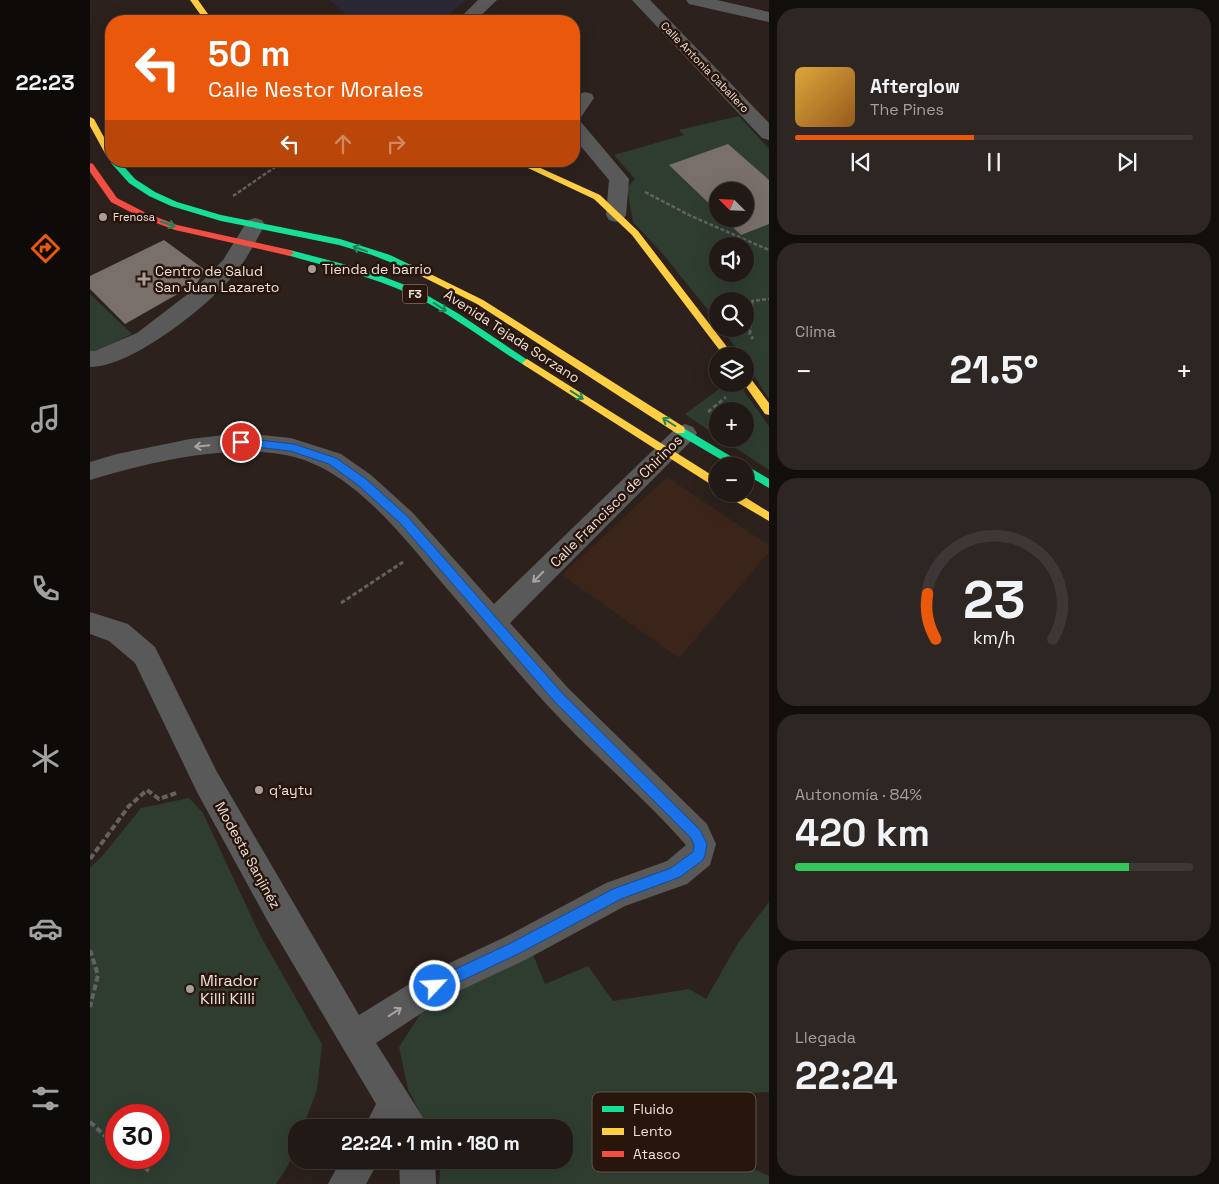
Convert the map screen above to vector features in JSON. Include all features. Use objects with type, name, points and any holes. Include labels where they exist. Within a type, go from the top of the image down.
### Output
[{"type":"main road","points":[[194,0],[204,15]]},
{"type":"main road","points":[[90,119],[105,146]]},
{"type":"main road","name":"Avenida Tejada Sorzano","points":[[90,166],[114,200],[143,215],[175,227],[339,242],[406,264],[468,295],[725,457]]},
{"type":"main road","name":"Avenida Tejada Sorzano","points":[[117,167],[146,191],[183,206],[209,213],[249,234],[387,281],[430,301],[709,479]]},
{"type":"main road","points":[[530,167],[597,197],[635,233],[722,347]]},
{"type":"main road","points":[[754,390],[769,411]]},
{"type":"main road","points":[[754,475],[769,484]]},
{"type":"main road","points":[[745,502],[769,517]]},
{"type":"street","points":[[472,15],[488,0]]},
{"type":"street","name":"Calle Antonia Caballero","points":[[640,0],[769,134]]},
{"type":"street","points":[[695,0],[769,16]]},
{"type":"street","points":[[580,105],[585,98]]},
{"type":"street","points":[[580,133],[619,179],[616,215]]},
{"type":"street","points":[[90,360],[97,359],[145,339],[205,292],[230,264],[249,234]]},
{"type":"street","name":"Calle Francisco de Chirinos","points":[[494,621],[685,433]]},
{"type":"street","points":[[90,471],[117,463],[190,448],[241,442],[291,447],[332,461],[362,482],[404,520],[494,621],[558,697],[696,834],[701,844],[699,855],[676,872],[618,894],[516,948],[435,986],[354,1038]]},
{"type":"street","name":"Modesta Sanjinéz","points":[[90,623],[118,632],[145,655],[207,782],[278,909],[354,1038],[395,1119]]},
{"type":"street","points":[[346,1184],[355,1169]]},
{"type":"street","points":[[417,1169],[418,1184]]},
{"type":"path","points":[[209,213],[275,167]]},
{"type":"path","points":[[619,179],[691,216],[769,250]]},
{"type":"path","points":[[754,360],[757,344],[750,334],[752,301],[769,298]]},
{"type":"path","name":"Calle Francisco de Chirinos","points":[[685,433],[727,396]]},
{"type":"path","points":[[341,603],[427,546]]},
{"type":"path","points":[[90,859],[129,806],[147,790],[160,799],[207,782]]},
{"type":"path","points":[[90,950],[98,975],[90,1006]]},
{"type":"path","points":[[90,969],[95,966]]},
{"type":"path","points":[[90,1122],[105,1136]]},
{"type":"shaded area","points":[[330,0],[466,0],[447,15],[347,15]]},
{"type":"shaded area","points":[[667,477],[769,545],[769,552],[679,658],[562,575]]},
{"type":"green space","points":[[739,116],[769,149],[769,399],[754,376],[754,347],[735,347],[728,337],[754,337],[754,292],[709,292],[709,311],[662,253],[633,222],[627,188],[635,179],[614,155],[684,135],[679,130]]},
{"type":"green space","points":[[90,294],[132,334],[97,351],[90,352]]},
{"type":"green space","points":[[715,392],[745,392],[752,402],[709,402],[709,430],[685,414]]},
{"type":"green space","points":[[754,405],[769,426],[769,470],[754,460],[754,457],[749,457],[734,447],[754,447]]},
{"type":"green space","name":"Mirador Killi Killi","points":[[189,798],[203,813],[260,935],[322,1044],[317,1090],[306,1119],[288,1119],[288,1165],[276,1184],[90,1184],[90,868],[104,854],[141,808]]},
{"type":"green space","points":[[769,902],[769,1092],[592,1092],[592,1172],[756,1172],[756,1170],[769,1176],[769,1184],[439,1184],[440,1169],[573,1169],[573,1119],[423,1119],[408,1089],[399,1047],[434,993],[532,952],[545,984],[588,966],[613,1001],[689,989],[706,999],[738,943]]},
{"type":"building","points":[[728,144],[769,180],[769,224],[741,235],[734,228],[754,228],[754,182],[709,182],[709,203],[669,165]]},
{"type":"building","name":"Centro de Salud San Juan Lazareto","points":[[164,240],[205,270],[197,283],[125,324],[90,289],[90,276]]},
{"type":"traffic: fast","points":[[119,167],[127,177],[152,194],[197,212],[340,242],[376,253],[410,267]]},
{"type":"traffic: fast","points":[[290,253],[362,272],[414,292],[527,363]]},
{"type":"traffic: fast","points":[[680,430],[725,457]]},
{"type":"traffic: fast","points":[[754,475],[769,484]]},
{"type":"traffic: slow","points":[[194,0],[205,15]]},
{"type":"traffic: slow","points":[[90,119],[105,146]]},
{"type":"traffic: slow","points":[[530,167],[597,197],[635,233],[722,347]]},
{"type":"traffic: slow","points":[[410,267],[480,302],[680,430]]},
{"type":"traffic: slow","points":[[527,363],[709,479]]},
{"type":"traffic: slow","points":[[754,390],[769,411]]},
{"type":"traffic: slow","points":[[745,502],[769,517]]},
{"type":"traffic: jam","points":[[90,166],[114,200],[143,215],[175,227],[290,253]]},
{"type":"place","name":"Frenosa","points":[[103,217]]},
{"type":"place","name":"Tienda de barrio","points":[[312,269]]},
{"type":"place","name":"Centro de Salud San Juan Lazareto","points":[[144,279]]},
{"type":"place","name":"q'aytu","points":[[259,790]]},
{"type":"place","name":"Mirador Killi Killi","points":[[190,989]]},
{"type":"route","points":[[241,442],[291,447],[332,461],[362,482],[404,520],[494,621],[558,697],[696,834],[701,844],[699,855],[676,872],[618,894],[516,948],[435,986]]}]
